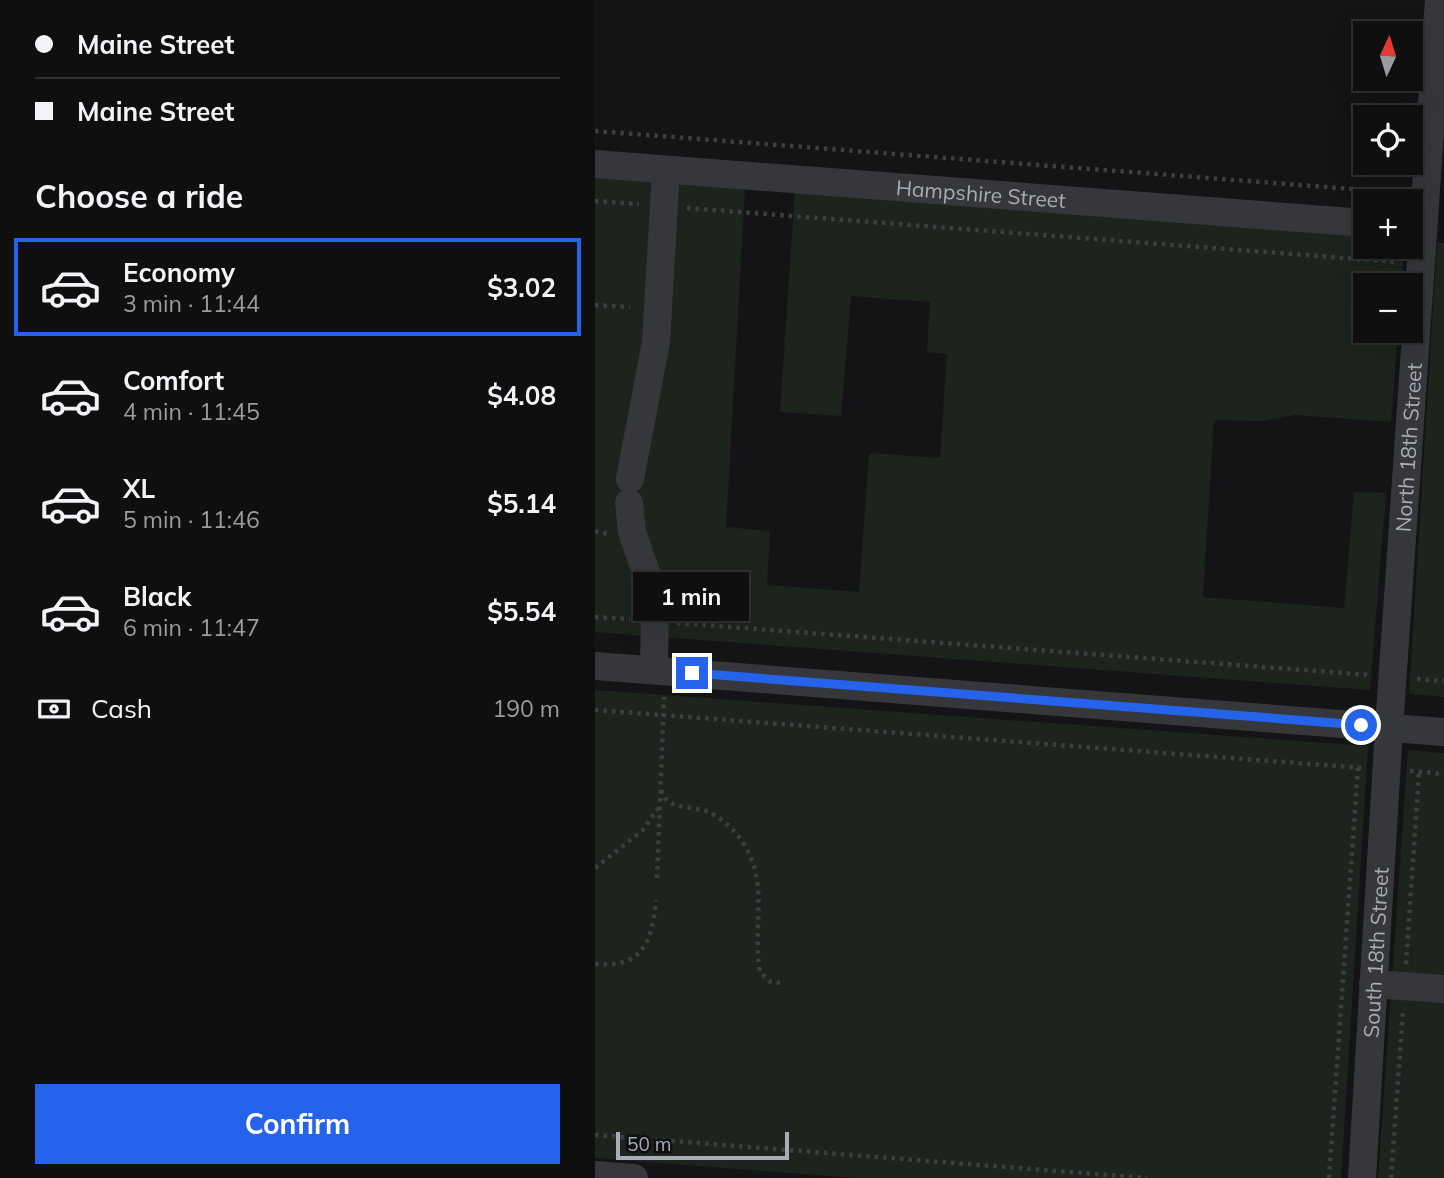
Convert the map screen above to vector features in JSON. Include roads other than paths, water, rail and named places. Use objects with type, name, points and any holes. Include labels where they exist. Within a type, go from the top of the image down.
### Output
[{"type":"street","name":"North 18th Street","points":[[1389,728],[1421,264],[1426,227],[1439,0]]},
{"type":"street","name":"Hampshire Street","points":[[595,164],[1353,221]]},
{"type":"street","points":[[659,671],[655,598],[632,532],[629,491],[656,342],[666,170]]},
{"type":"street","points":[[595,666],[1444,732]]},
{"type":"street","name":"South 18th Street","points":[[1362,1178],[1389,728]]},
{"type":"street","points":[[1373,984],[1444,989]]},
{"type":"street","points":[[595,1175],[634,1178]]}]
